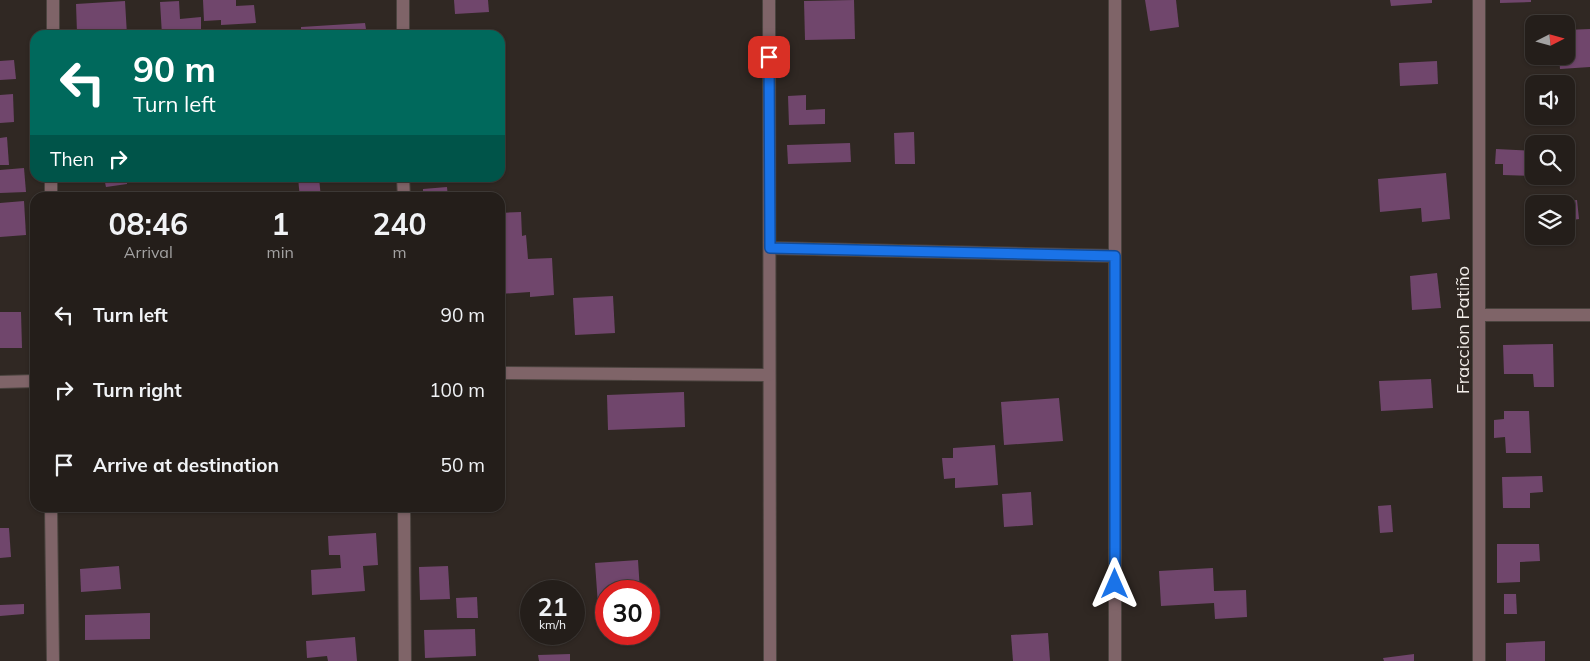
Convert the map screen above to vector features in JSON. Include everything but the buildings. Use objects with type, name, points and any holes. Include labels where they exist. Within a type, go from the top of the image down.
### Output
[{"type":"street","points":[[53,0],[53,30]]},
{"type":"street","points":[[403,0],[403,30]]},
{"type":"street","points":[[769,0],[770,661]]},
{"type":"street","points":[[1115,0],[1115,661]]},
{"type":"street","name":"Fraccion Patiño","points":[[1479,661],[1480,0]]},
{"type":"street","points":[[770,248],[1115,256]]},
{"type":"street","points":[[1479,315],[1590,315]]},
{"type":"street","points":[[505,373],[770,375]]},
{"type":"street","points":[[0,382],[30,381]]},
{"type":"street","points":[[51,512],[53,661]]},
{"type":"street","points":[[404,512],[405,661]]},
{"type":"route","points":[[769,57],[770,248],[1115,256],[1115,584]]}]
